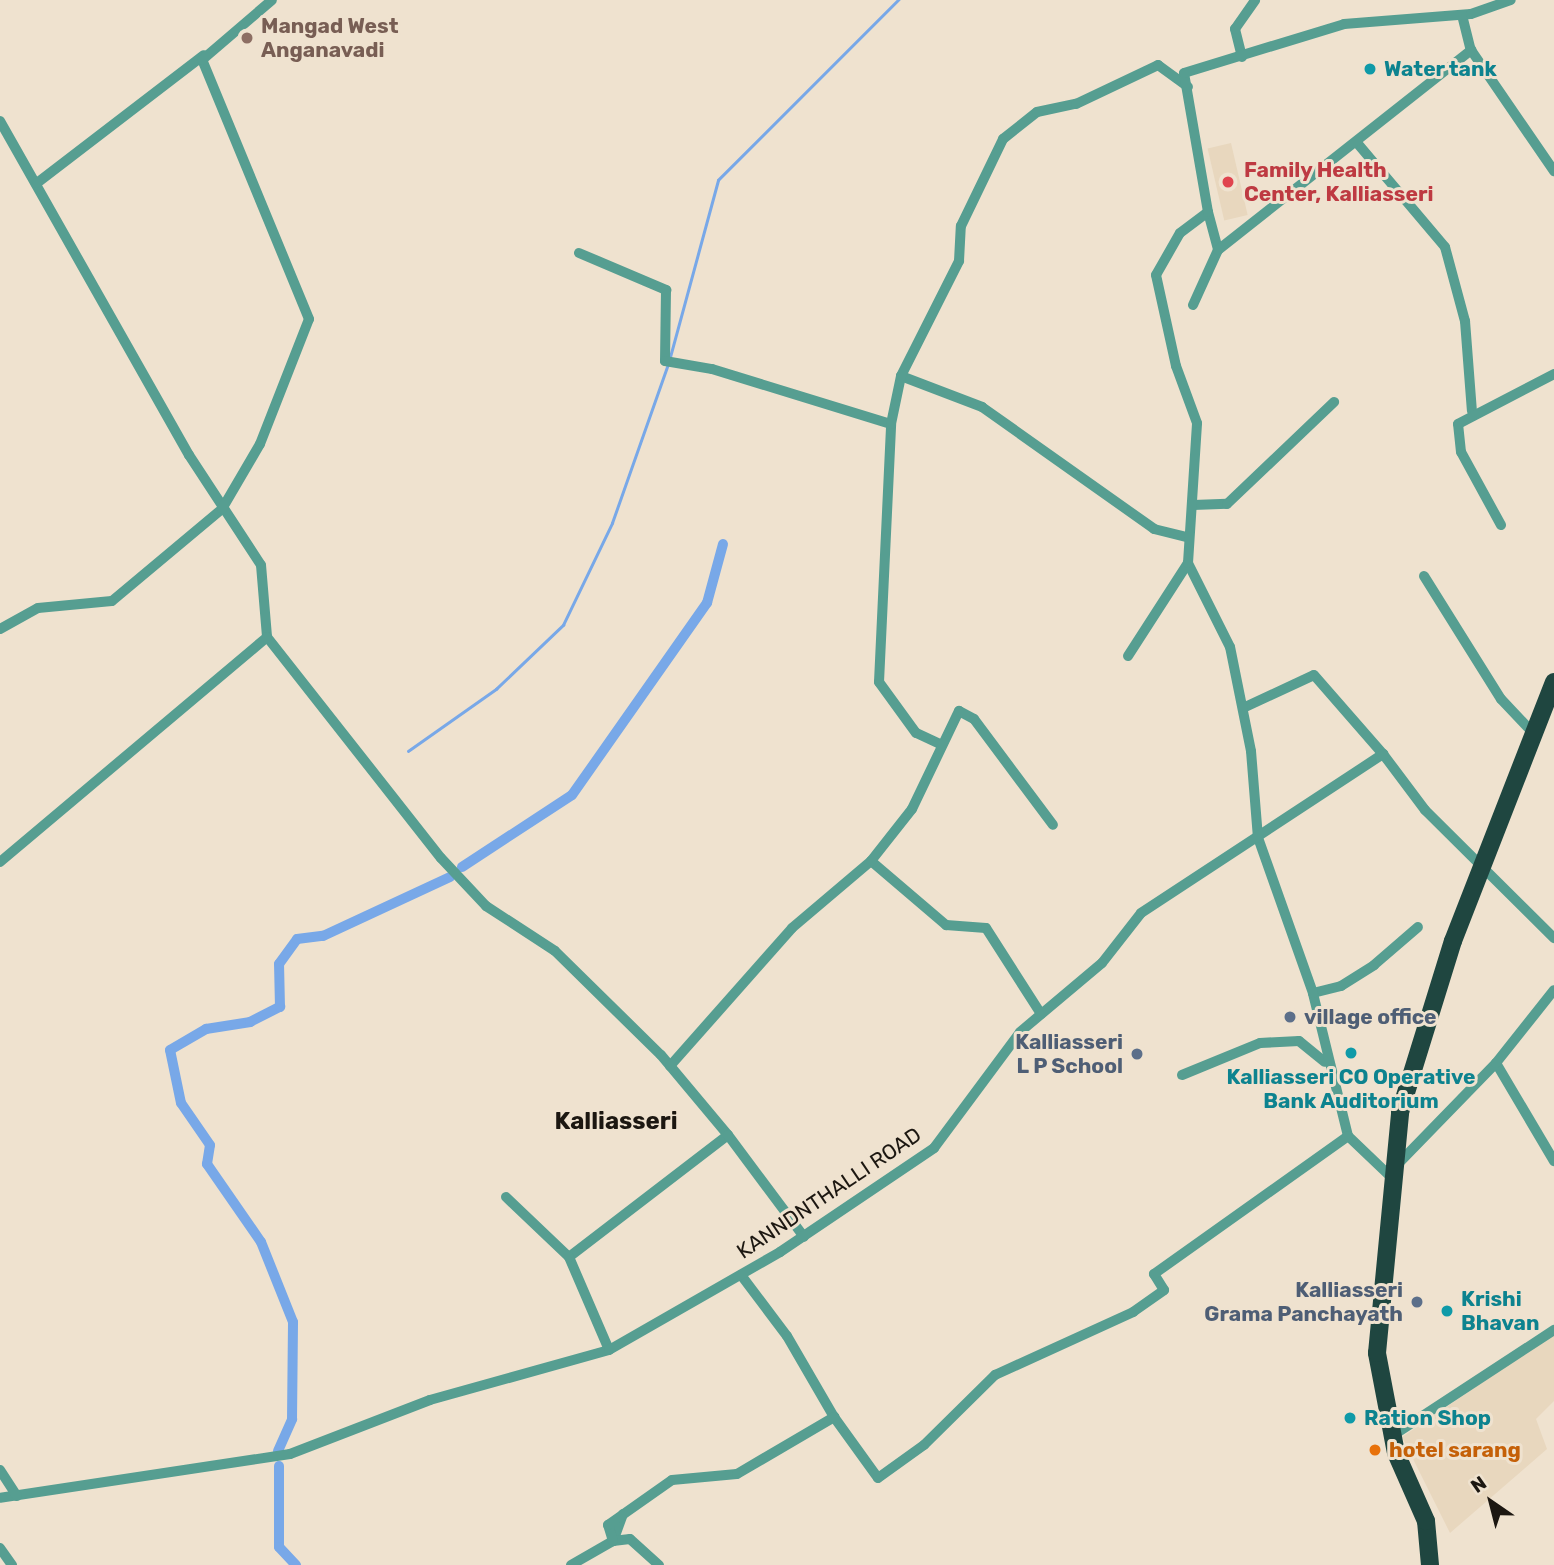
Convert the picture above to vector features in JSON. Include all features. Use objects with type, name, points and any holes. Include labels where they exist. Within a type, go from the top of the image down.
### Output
[{"type":"highway","points":[[1430,1565],[1426,1521],[1392,1436],[1377,1353],[1392,1174],[1415,1062],[1483,867],[1534,734],[1550,708],[1554,682]]},
{"type":"street","points":[[37,183],[272,0]]},
{"type":"street","points":[[1242,57],[1235,29],[1255,0]]},
{"type":"street","points":[[1218,250],[1208,212],[1184,73],[1344,24],[1462,15],[1511,0]]},
{"type":"street","points":[[1462,15],[1471,50],[1554,172]]},
{"type":"street","points":[[1193,305],[1218,250],[1357,144],[1471,50]]},
{"type":"street","points":[[0,629],[38,608],[111,601],[222,509],[260,444],[309,318],[205,54]]},
{"type":"street","points":[[940,744],[916,733],[879,682],[891,424],[901,376],[959,261],[961,226],[1003,139],[1037,112],[1076,104],[1158,65],[1188,87]]},
{"type":"street","points":[[0,121],[222,509],[261,565],[267,637],[441,858],[486,906],[555,951],[670,1066],[728,1135],[804,1237]]},
{"type":"street","points":[[1357,144],[1445,247],[1465,321],[1472,411]]},
{"type":"street","points":[[1208,212],[1180,233],[1156,275],[1176,366],[1197,424],[1188,563],[1230,647],[1243,708],[1258,838],[1313,993],[1325,1062],[1348,1136],[1392,1174],[1496,1063],[1554,990]]},
{"type":"street","points":[[579,253],[666,290],[671,362],[891,424]]},
{"type":"street","points":[[1501,525],[1461,452],[1458,424],[1472,411],[1554,374]]},
{"type":"street","points":[[901,376],[982,407],[1154,529],[1189,538]]},
{"type":"street","points":[[1193,505],[1227,504],[1334,402]]},
{"type":"street","points":[[1128,656],[1188,563]]},
{"type":"street","points":[[1424,576],[1501,699],[1534,734]]},
{"type":"street","points":[[0,862],[267,637]]},
{"type":"street","points":[[1243,708],[1314,675],[1383,754],[1425,810],[1554,938]]},
{"type":"street","points":[[670,1066],[792,928],[871,861],[912,809],[940,744],[959,711],[974,719],[1052,825]]},
{"type":"street","name":"KANNDNTHALLI ROAD","points":[[0,1498],[290,1454],[430,1399],[609,1350],[804,1237],[934,1148],[1020,1032],[1102,963],[1141,914],[1383,754]]},
{"type":"street","points":[[871,861],[946,925],[986,928],[1041,1014]]},
{"type":"street","points":[[1313,993],[1341,986],[1374,965],[1418,927]]},
{"type":"street","points":[[1182,1075],[1259,1043],[1299,1041],[1325,1062]]},
{"type":"street","points":[[1496,1063],[1554,1161]]},
{"type":"street","points":[[569,1257],[728,1135]]},
{"type":"street","points":[[741,1275],[787,1336],[834,1417],[878,1478],[924,1445],[995,1375],[1133,1312],[1164,1290],[1154,1274],[1348,1136]]},
{"type":"street","points":[[506,1197],[569,1257],[609,1350]]},
{"type":"street","points":[[1392,1436],[1554,1330]]},
{"type":"street","points":[[613,1541],[608,1525],[672,1480],[697,1483],[737,1474],[834,1417]]},
{"type":"street","points":[[0,1470],[18,1496]]},
{"type":"street","points":[[571,1565],[613,1541],[630,1539],[659,1565]]},
{"type":"street","points":[[0,1548],[12,1565]]},
{"type":"shaded area","name":"Family Health Center, Kalliasseri","points":[[1231,143],[1248,215],[1224,221],[1208,148]]},
{"type":"shaded area","points":[[1554,1334],[1554,1401],[1536,1419],[1547,1449],[1450,1533],[1402,1437]]},
{"type":"waterway","points":[[670,357],[718,180],[898,0]]},
{"type":"waterway","points":[[408,751],[496,689],[563,625],[612,523],[668,364]]},
{"type":"waterway","points":[[462,867],[572,795],[707,603],[723,544]]},
{"type":"waterway","points":[[278,1451],[292,1419],[293,1322],[261,1242],[207,1164],[210,1145],[181,1103],[170,1050],[206,1029],[250,1022],[280,1007],[279,964],[297,939],[323,936],[450,877]]},
{"type":"waterway","points":[[279,1466],[279,1547],[296,1565]]},
{"type":"place","name":"Mangad West Anganavadi","points":[[247,38]]},
{"type":"place","name":"Water tank","points":[[1370,69]]},
{"type":"place","name":"Family Health Center, Kalliasseri","points":[[1228,182]]},
{"type":"place","name":"village office","points":[[1290,1017]]},
{"type":"place","name":"Kalliasseri CO Operative Bank Auditorium","points":[[1351,1053]]},
{"type":"place","name":"Kalliasseri L P School","points":[[1137,1054]]},
{"type":"place","name":"Kalliasseri Grama Panchayath","points":[[1417,1302]]},
{"type":"place","name":"Krishi Bhavan","points":[[1447,1311]]},
{"type":"place","name":"Ration Shop","points":[[1350,1418]]},
{"type":"place","name":"hotel sarang","points":[[1375,1450]]},
{"type":"district","name":"Kalliasseri","points":[[616,1122]]}]
